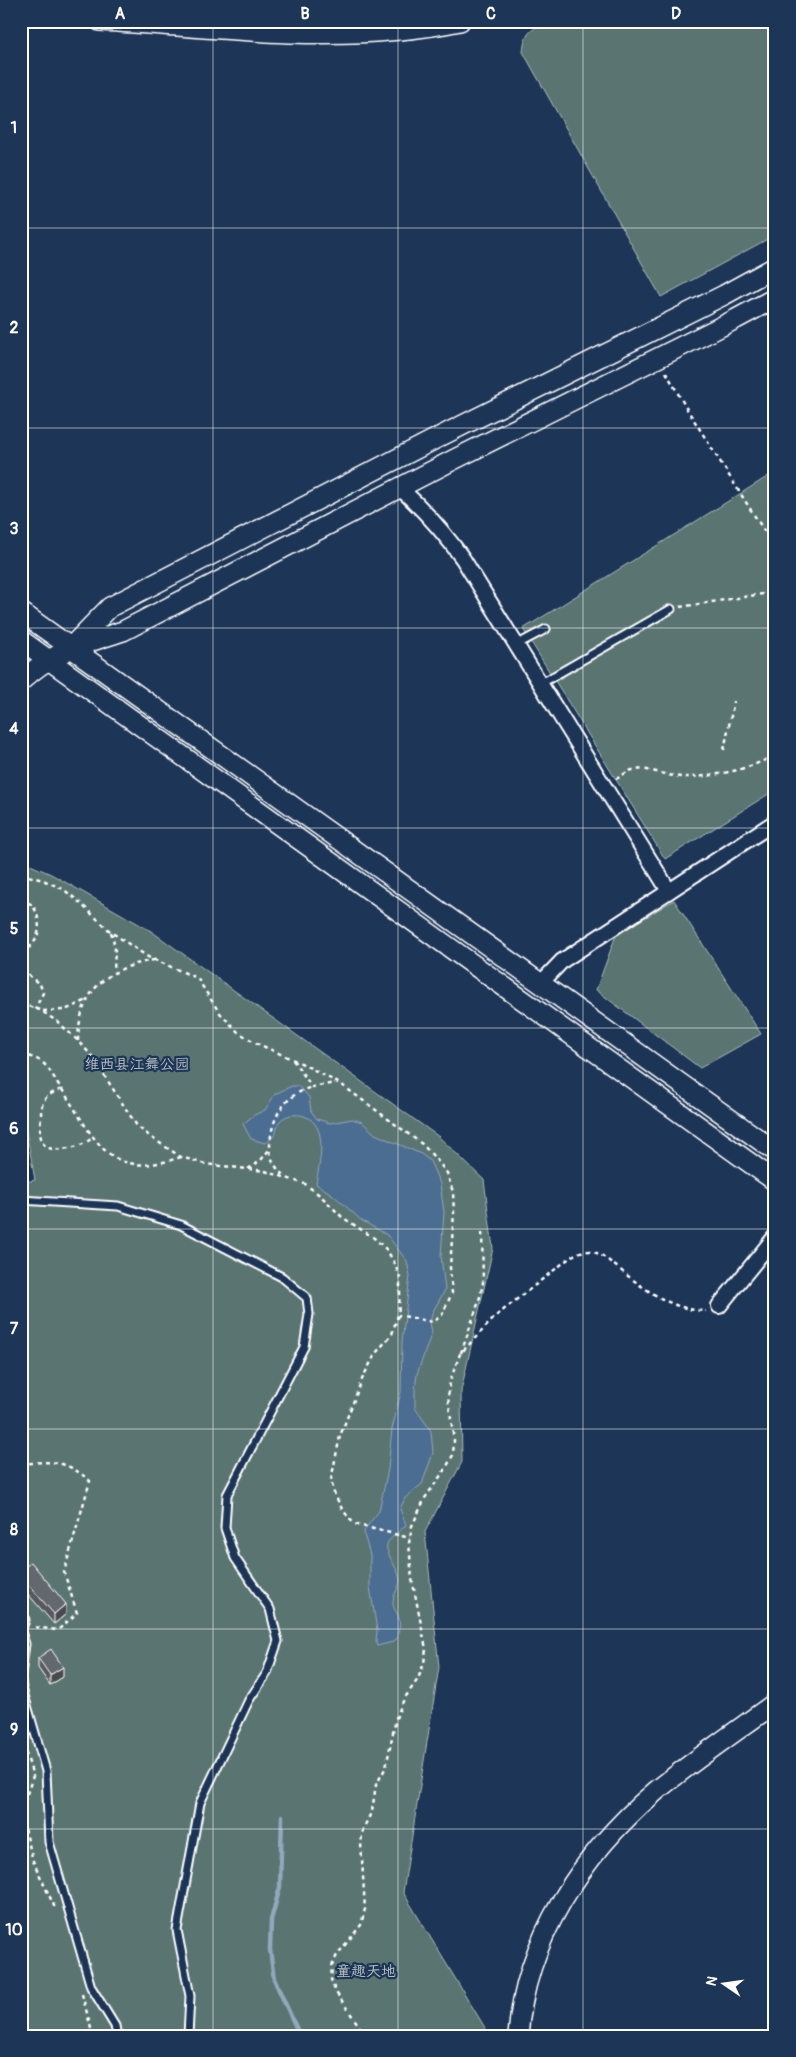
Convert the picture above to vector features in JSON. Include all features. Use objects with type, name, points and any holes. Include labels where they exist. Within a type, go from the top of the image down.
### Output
[{"type":"street","points":[[100,21],[321,33],[405,29],[460,21]]},
{"type":"street","points":[[21,681],[70,647],[110,607],[443,435],[724,295],[775,267]]},
{"type":"street","points":[[70,647],[122,631],[775,298]]},
{"type":"street","points":[[400,488],[424,509],[444,532],[669,891]]},
{"type":"street","points":[[21,612],[775,1151]]},
{"type":"street","points":[[21,640],[775,1181]]},
{"type":"street","points":[[540,983],[562,961],[669,891],[773,827]]},
{"type":"street","points":[[719,1306],[775,1237]]},
{"type":"street","points":[[518,2036],[520,2010],[538,1945],[555,1912],[579,1875],[618,1827],[656,1792],[775,1703]]},
{"type":"lane","points":[[540,684],[670,609]]},
{"type":"lane","points":[[516,645],[546,629]]},
{"type":"lane","points":[[21,1200],[118,1206],[181,1225],[282,1277],[307,1298],[309,1314],[304,1347],[227,1495],[225,1528],[236,1558],[270,1609],[278,1641],[268,1673],[249,1700],[200,1803],[177,1930],[190,1996],[188,2036]]},
{"type":"lane","points":[[21,1608],[25,1620],[22,1630],[26,1644],[21,1675]]},
{"type":"lane","points":[[21,1680],[46,1772],[49,1842],[91,1987],[115,2026],[117,2036]]},
{"type":"path","points":[[658,357],[685,406],[775,548]]},
{"type":"path","points":[[670,609],[775,592]]},
{"type":"path","points":[[724,750],[734,701]]},
{"type":"path","points":[[604,787],[629,771],[641,770],[668,776],[685,777],[716,775],[765,760],[775,754]]},
{"type":"path","points":[[21,874],[43,880],[63,889],[112,932],[148,957],[197,978],[219,1012],[238,1032],[256,1043],[293,1059],[337,1082],[422,1144],[447,1173],[453,1192],[454,1213],[450,1267],[452,1293],[442,1315],[433,1322],[398,1314]]},
{"type":"path","points":[[21,900],[32,905],[39,928],[36,939],[26,955],[24,966],[28,976],[40,984],[43,994],[35,1009]]},
{"type":"path","points":[[112,932],[115,947],[114,972]]},
{"type":"path","points":[[78,1041],[80,1022],[87,1000],[104,980],[114,972],[139,963],[156,960]]},
{"type":"path","points":[[21,1004],[40,1010],[64,1010],[87,1000]]},
{"type":"path","points":[[40,1010],[58,1022],[91,1055],[137,1126],[152,1138],[181,1157],[220,1167],[248,1169],[305,1184],[342,1217],[374,1238],[387,1250],[400,1278],[398,1314],[392,1334],[376,1353],[363,1377],[340,1436],[331,1480],[334,1493],[342,1509],[354,1524],[410,1538]]},
{"type":"path","points":[[21,1054],[44,1064],[93,1136],[108,1154],[119,1161],[133,1165],[147,1165],[181,1157]]},
{"type":"path","points":[[293,1059],[312,1087]]},
{"type":"path","points":[[284,1177],[272,1159],[270,1149],[274,1122],[281,1107],[295,1095],[312,1087],[337,1082]]},
{"type":"path","points":[[61,1089],[48,1096],[42,1105],[39,1133],[43,1143],[51,1150],[79,1147],[93,1136]]},
{"type":"path","points":[[248,1169],[261,1160],[270,1149]]},
{"type":"path","points":[[366,2036],[335,1991],[331,1979],[332,1966],[337,1955],[361,1924],[365,1909],[361,1843],[363,1829],[372,1811],[376,1785],[386,1767],[396,1718],[404,1699],[418,1680],[424,1663],[426,1649],[412,1579],[409,1556],[410,1538],[412,1526],[425,1498],[453,1455],[454,1440],[448,1398],[450,1381],[484,1283],[482,1230]]},
{"type":"path","points":[[460,1354],[496,1315],[572,1256],[580,1252],[590,1251],[600,1254],[660,1300],[688,1309],[705,1311],[719,1306]]},
{"type":"path","points":[[21,1464],[52,1461],[75,1468],[90,1481],[64,1572],[77,1613],[58,1630],[22,1630]]},
{"type":"green space","points":[[551,21],[775,21],[775,235],[661,297],[523,52],[526,39],[531,31]]},
{"type":"green space","points":[[775,472],[775,790],[665,859],[523,629]]},
{"type":"green space","points":[[21,861],[51,874],[151,931],[439,1137],[484,1180],[493,1248],[461,1391],[462,1462],[425,1532],[439,1667],[403,1892],[490,2036],[21,2036],[21,1183],[35,1180],[21,1103]]},
{"type":"green space","points":[[674,900],[761,1034],[700,1068],[596,990],[616,935]]},
{"type":"water","points":[[292,1086],[298,1086],[309,1097],[311,1111],[317,1119],[330,1123],[352,1119],[362,1122],[375,1134],[421,1154],[430,1161],[440,1184],[444,1212],[441,1256],[445,1290],[432,1313],[430,1323],[432,1332],[417,1374],[415,1391],[415,1408],[431,1431],[433,1453],[422,1484],[405,1498],[400,1509],[406,1525],[387,1544],[387,1550],[400,1580],[393,1604],[400,1621],[400,1626],[397,1638],[393,1642],[377,1646],[377,1630],[370,1587],[370,1555],[364,1534],[365,1529],[379,1511],[388,1469],[392,1429],[401,1392],[402,1341],[410,1276],[407,1261],[387,1235],[361,1220],[332,1194],[316,1184],[321,1146],[320,1136],[312,1121],[301,1115],[287,1116],[280,1121],[274,1136],[265,1143],[251,1139],[243,1124],[254,1115],[265,1110],[275,1094]]},
{"type":"building","points":[[31,1562],[66,1604],[54,1614],[21,1576],[21,1571]]},
{"type":"building","points":[[51,1649],[63,1667],[50,1675],[38,1658]]},
{"type":"waterway","points":[[282,1816],[280,1887],[271,1920],[270,1950],[274,1979],[300,2036]]},
{"type":"park label","name":"维西县江舞公园","points":[[137,1064]]},
{"type":"park label","name":"童趣天地","points":[[366,1971]]}]
